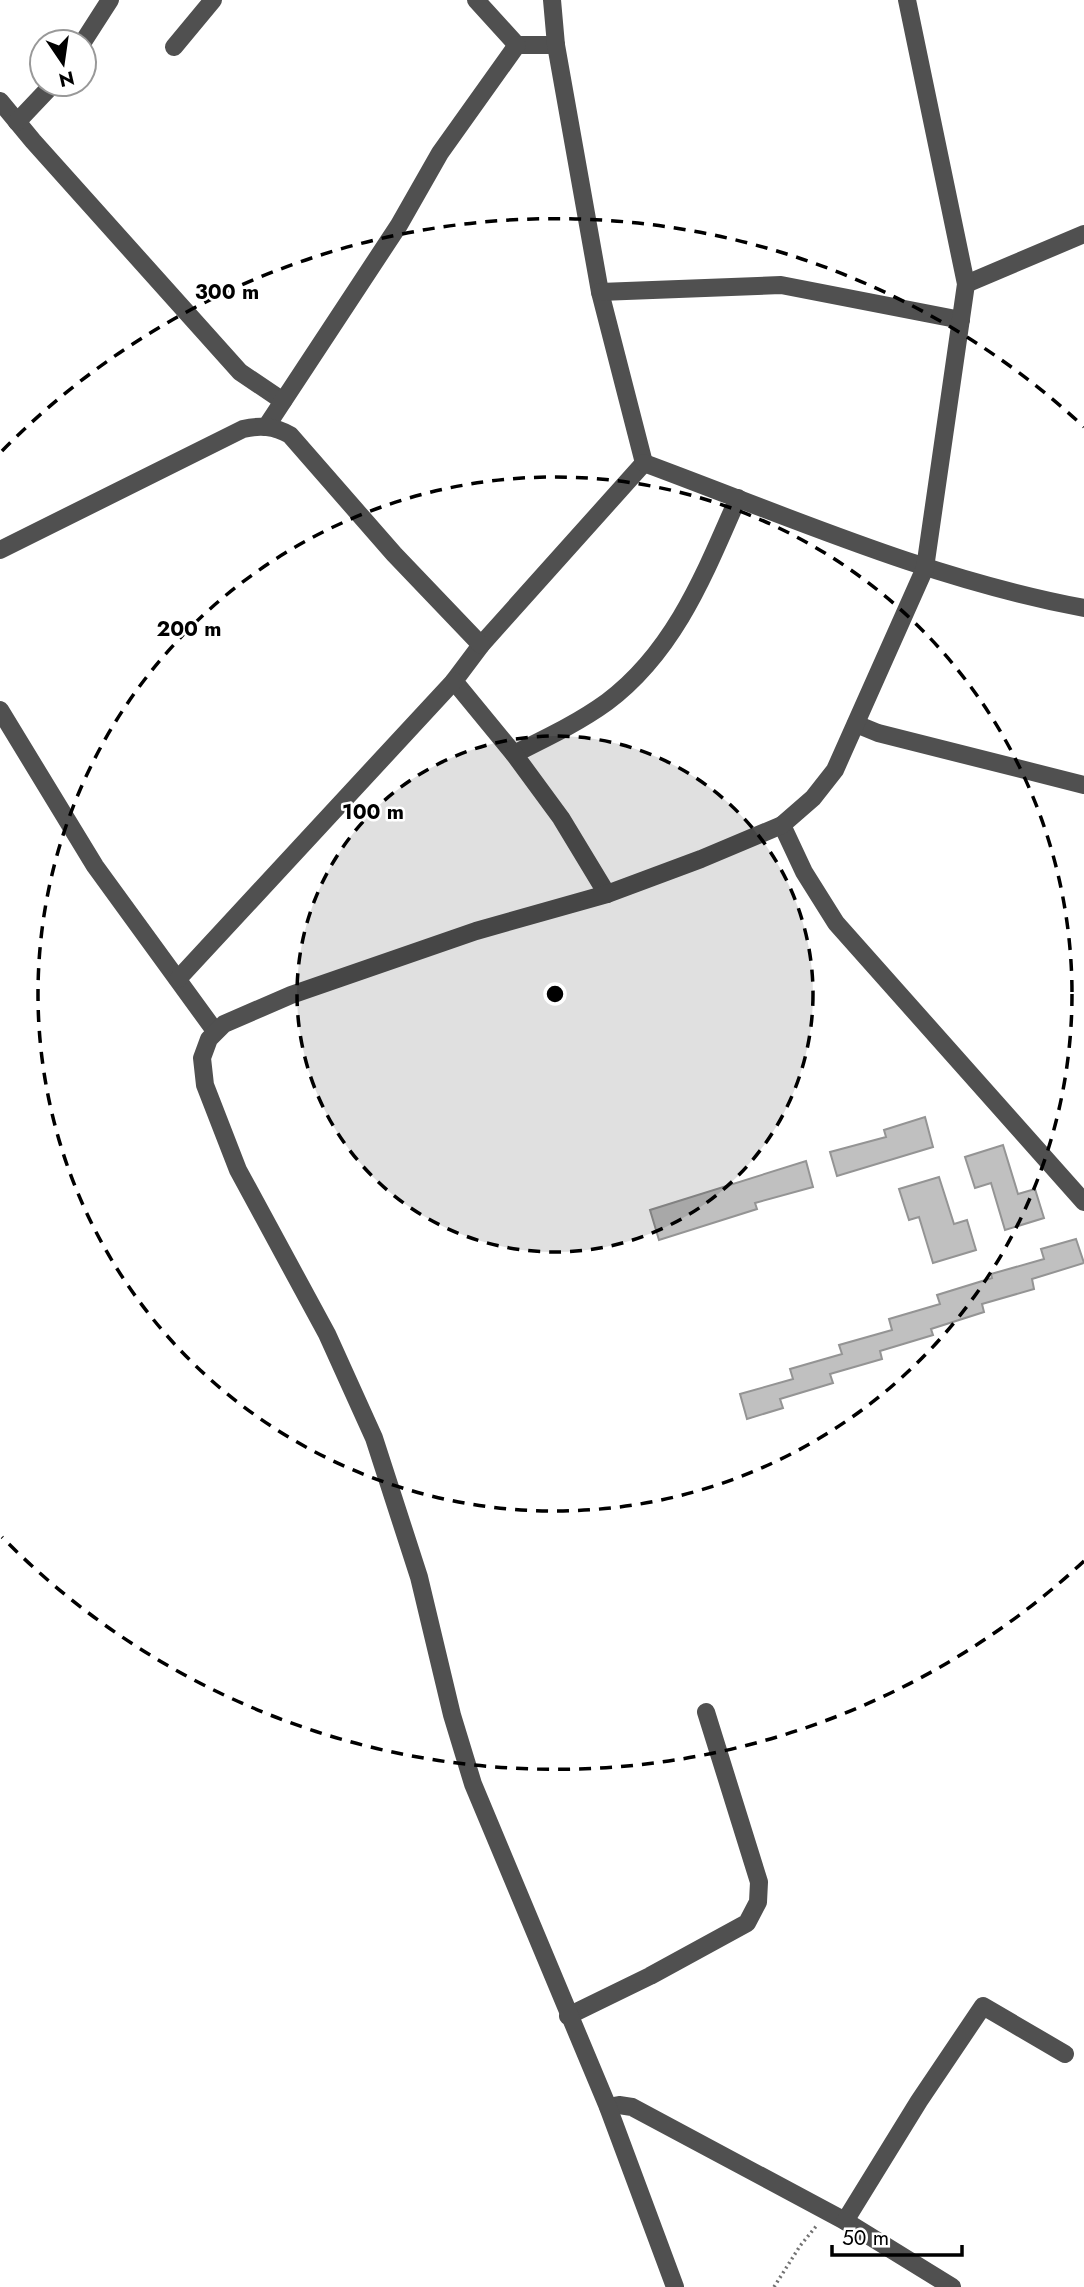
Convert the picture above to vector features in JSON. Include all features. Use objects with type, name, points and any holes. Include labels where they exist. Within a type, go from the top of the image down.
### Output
[{"type":"street","points":[[92,28],[110,0]]},
{"type":"street","points":[[174,47],[213,0]]},
{"type":"street","points":[[476,0],[517,45],[556,45]]},
{"type":"street","points":[[552,0],[556,45],[600,292],[644,463]]},
{"type":"street","points":[[675,2287],[608,2107],[473,1784],[452,1715],[419,1577],[374,1438],[327,1334],[238,1170],[213,1111],[201,1067],[204,1049],[215,1031],[224,1024],[352,972],[476,931],[607,894],[701,859],[782,825],[825,785],[835,770],[925,568],[966,284],[907,0]]},
{"type":"street","points":[[266,427],[399,225],[440,153],[517,45]]},
{"type":"street","points":[[17,122],[40,98]]},
{"type":"street","points":[[0,101],[240,372],[283,401]]},
{"type":"street","points":[[966,284],[1084,234]]},
{"type":"street","points":[[600,292],[781,285],[961,320]]},
{"type":"street","points":[[0,550],[243,429],[266,427],[290,435],[394,554],[481,645]]},
{"type":"street","points":[[644,463],[842,540],[925,568],[1084,608]]},
{"type":"street","points":[[178,979],[454,681],[481,645],[644,463]]},
{"type":"street","points":[[514,754],[586,716],[609,700],[652,660],[682,618],[697,591],[738,498]]},
{"type":"street","points":[[454,681],[514,754],[561,818],[607,894]]},
{"type":"street","points":[[0,710],[95,866],[215,1031]]},
{"type":"street","points":[[856,724],[878,733],[1084,785]]},
{"type":"street","points":[[782,825],[804,872],[836,923],[1084,1202]]},
{"type":"street","points":[[568,2016],[650,1976],[747,1923],[756,1910],[759,1882],[706,1712]]},
{"type":"street","points":[[838,2217],[983,2006],[1065,2054]]},
{"type":"street","points":[[608,2107],[632,2106],[838,2217],[952,2287]]},
{"type":"path","points":[[774,2287],[800,2246],[838,2217]]},
{"type":"building","points":[[925,1117],[933,1147],[837,1176],[830,1152],[886,1137],[884,1130]]},
{"type":"building","points":[[1003,1145],[1018,1194],[1035,1189],[1044,1218],[1005,1230],[991,1183],[975,1188],[965,1157]]},
{"type":"building","points":[[806,1161],[813,1187],[755,1203],[757,1209],[659,1240],[650,1210]]},
{"type":"building","points":[[939,1177],[954,1224],[967,1220],[976,1250],[933,1263],[919,1217],[909,1220],[899,1189]]},
{"type":"building","points":[[1076,1239],[1084,1263],[1032,1279],[1034,1289],[982,1304],[984,1312],[931,1329],[933,1335],[880,1351],[882,1359],[830,1374],[833,1383],[780,1399],[783,1408],[747,1419],[740,1394],[793,1379],[790,1369],[842,1354],[839,1345],[892,1330],[889,1319],[940,1304],[937,1295],[992,1278],[991,1274],[1044,1259],[1041,1249]]}]
